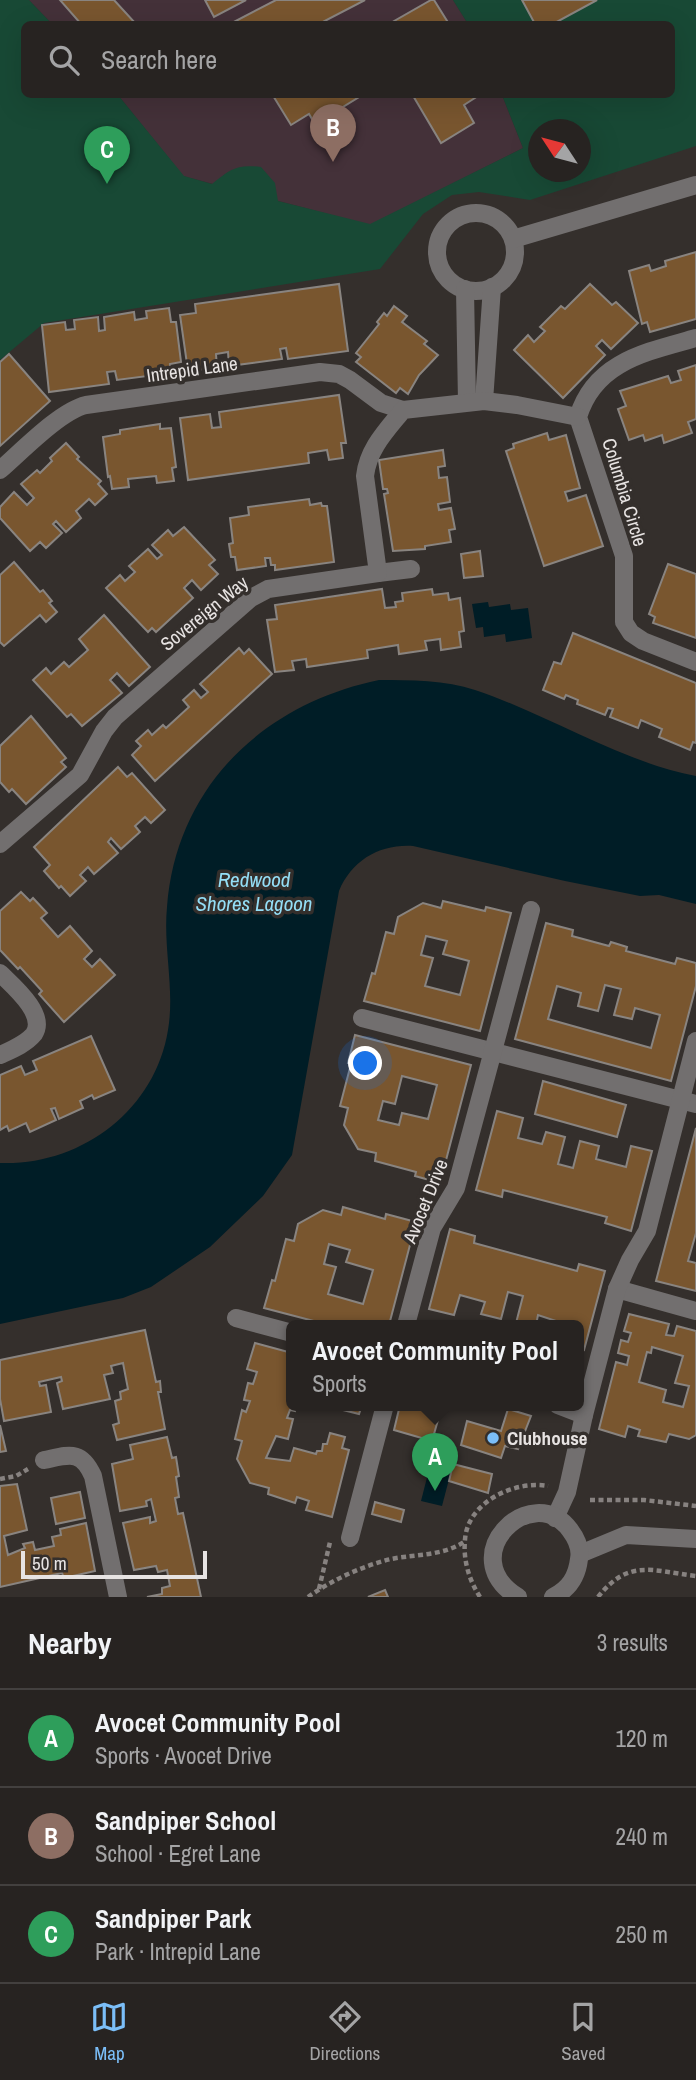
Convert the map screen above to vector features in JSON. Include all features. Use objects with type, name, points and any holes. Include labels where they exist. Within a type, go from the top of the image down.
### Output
[{"type":"street","points":[[513,239],[696,185]]},
{"type":"street","points":[[477,213],[489,215],[501,221],[509,231],[515,256],[504,279],[492,287],[481,290],[466,289],[446,277],[437,254],[444,229],[453,220],[477,213]]},
{"type":"street","points":[[476,401],[492,287]]},
{"type":"street","points":[[466,289],[476,401]]},
{"type":"street","points":[[378,573],[365,476],[366,463],[370,452],[403,410],[476,401],[517,405],[579,417],[591,390],[616,366],[636,355],[696,338]]},
{"type":"street","name":"Intrepid Lane","points":[[0,470],[62,417],[79,406],[320,372],[339,374],[381,403],[403,410]]},
{"type":"street","name":"Columbia Circle","points":[[579,417],[624,556],[624,622],[628,630],[643,641],[696,662]]},
{"type":"street","name":"Sovereign Way","points":[[0,844],[80,775],[104,731],[115,717],[251,598],[268,589],[411,569]]},
{"type":"street","name":"Avocet Drive","points":[[407,1320],[432,1228],[456,1188],[531,910]]},
{"type":"street","points":[[0,973],[27,1000],[37,1027],[24,1043],[0,1055]]},
{"type":"street","points":[[362,1018],[688,1102]]},
{"type":"street","points":[[555,1518],[567,1492],[583,1415],[617,1289],[629,1260],[647,1231],[688,1102],[696,1041]]},
{"type":"street","points":[[617,1289],[696,1311]]},
{"type":"street","points":[[236,1318],[286,1331]]},
{"type":"street","points":[[349,1538],[383,1411]]},
{"type":"street","points":[[573,1411],[583,1415]]},
{"type":"street","points":[[44,1460],[74,1455],[82,1458],[88,1466],[93,1476],[118,1597]]},
{"type":"street","points":[[518,1597],[508,1591],[494,1568],[496,1541],[503,1528],[514,1520],[542,1514],[555,1518],[568,1527],[576,1539],[580,1554],[578,1569],[572,1582],[562,1593],[553,1597]]},
{"type":"street","points":[[580,1554],[626,1535],[696,1539]]},
{"type":"path","points":[[0,1479],[16,1476],[44,1460]]},
{"type":"path","points":[[590,1500],[644,1500],[696,1506]]},
{"type":"path","points":[[307,1597],[369,1566],[414,1555],[447,1552],[464,1542]]},
{"type":"path","points":[[598,1597],[614,1578],[628,1571],[696,1576]]},
{"type":"shaded area","points":[[29,0],[453,0],[466,21],[49,21]]},
{"type":"shaded area","points":[[120,98],[503,98],[523,148],[370,225],[183,176]]},
{"type":"green space","points":[[0,0],[29,0],[49,21],[21,21],[21,98],[120,98],[184,176],[212,184],[234,169],[246,166],[261,167],[275,183],[278,201],[370,224],[523,148],[503,98],[675,98],[675,21],[466,21],[453,0],[696,0],[696,146],[591,180],[591,119],[528,119],[528,182],[585,182],[530,200],[479,192],[452,195],[423,214],[380,269],[44,323],[0,360]]},
{"type":"water","points":[[488,602],[489,607],[510,604],[511,610],[528,608],[532,638],[506,642],[505,634],[484,637],[483,627],[476,628],[472,604]]},
{"type":"water","name":"Redwood Shores Lagoon","points":[[379,680],[440,682],[475,690],[639,760],[696,776],[696,904],[659,895],[640,896],[565,881],[413,846],[389,848],[368,856],[351,871],[339,891],[292,1155],[263,1196],[210,1247],[151,1287],[123,1298],[0,1324],[0,1163],[30,1161],[58,1155],[85,1144],[109,1128],[130,1108],[148,1085],[160,1059],[170,1015],[166,922],[174,864],[188,824],[207,789],[233,758],[263,731],[298,709],[337,692]]},
{"type":"water","points":[[432,1458],[453,1464],[442,1506],[421,1501]]},
{"type":"building","points":[[60,0],[114,0],[133,21],[78,21]]},
{"type":"building","points":[[205,0],[246,0],[214,17]]},
{"type":"building","points":[[276,0],[365,0],[325,21],[236,21]]},
{"type":"building","points":[[434,0],[447,21],[394,21]]},
{"type":"building","points":[[522,0],[597,0],[558,21],[533,21]]},
{"type":"building","points":[[274,98],[357,98],[315,124],[309,114],[291,125]]},
{"type":"building","points":[[414,98],[475,98],[464,105],[474,123],[441,143]]},
{"type":"building","points":[[696,252],[696,319],[650,332],[647,322],[642,324],[629,271],[649,265],[651,271],[666,266],[665,261]]},
{"type":"building","points":[[339,284],[348,351],[288,359],[286,348],[280,349],[282,359],[229,366],[228,352],[216,354],[217,368],[188,371],[180,315],[196,313],[195,304]]},
{"type":"building","points":[[590,284],[612,305],[616,302],[638,323],[611,349],[602,340],[596,346],[605,355],[563,398],[514,350],[528,335],[534,342],[545,331],[540,327],[561,306],[565,309]]},
{"type":"building","points":[[394,306],[407,316],[402,322],[427,341],[424,344],[438,355],[419,375],[408,394],[400,388],[396,393],[356,362],[361,357],[356,353],[379,324],[377,322],[384,313],[387,316]]},
{"type":"building","points":[[169,308],[171,322],[176,322],[181,362],[170,364],[171,373],[117,380],[115,371],[107,372],[109,384],[49,392],[42,325],[65,322],[66,330],[75,329],[74,320],[98,317],[99,331],[105,330],[104,317],[134,312],[135,320],[147,318],[146,311]]},
{"type":"building","points":[[9,354],[50,401],[0,446],[0,362]]},
{"type":"building","points":[[696,365],[696,419],[688,422],[692,433],[664,443],[662,435],[645,441],[643,435],[629,440],[618,409],[626,406],[620,391],[668,376],[671,383],[681,380],[678,371]]},
{"type":"building","points":[[339,395],[346,443],[341,443],[343,458],[329,460],[327,450],[308,453],[309,463],[188,480],[180,418],[210,414],[212,428],[221,427],[219,412]]},
{"type":"building","points":[[160,424],[160,429],[171,428],[176,467],[172,468],[174,481],[157,483],[156,476],[128,479],[129,487],[112,489],[103,437],[120,434],[120,430]]},
{"type":"building","points":[[547,433],[549,440],[566,435],[580,488],[565,492],[568,501],[586,495],[603,546],[544,566],[506,451],[514,448],[513,444]]},
{"type":"building","points":[[66,443],[79,457],[77,459],[101,481],[98,484],[107,494],[95,505],[89,499],[76,511],[81,518],[66,532],[56,521],[53,524],[62,533],[46,548],[40,542],[30,551],[0,518],[0,507],[14,492],[27,505],[34,498],[21,484],[37,470],[40,473],[52,461],[50,458]]},
{"type":"building","points":[[443,450],[445,466],[438,467],[439,478],[447,477],[450,502],[438,504],[439,510],[451,508],[455,529],[449,530],[451,542],[425,546],[425,549],[393,551],[384,494],[388,493],[387,489],[383,489],[379,460]]},
{"type":"building","points":[[309,499],[310,505],[321,503],[322,506],[327,506],[334,562],[275,570],[270,558],[265,558],[266,566],[237,570],[229,544],[233,543],[230,518],[249,515],[248,507]]},
{"type":"building","points":[[184,527],[215,560],[209,565],[218,574],[201,590],[192,580],[184,588],[193,598],[156,632],[152,628],[148,632],[106,588],[120,575],[125,581],[135,572],[129,566],[148,549],[157,559],[162,555],[152,545],[168,530],[173,536]]},
{"type":"building","points":[[480,551],[483,576],[464,578],[461,554]]},
{"type":"building","points":[[14,562],[40,592],[43,590],[57,612],[46,622],[40,615],[4,646],[0,642],[0,575]]},
{"type":"building","points":[[668,564],[696,574],[696,638],[653,623],[655,617],[649,614]]},
{"type":"building","points":[[382,589],[385,608],[396,607],[395,602],[403,601],[402,593],[432,589],[433,595],[448,593],[449,600],[460,598],[464,631],[459,632],[461,647],[441,650],[440,639],[425,641],[427,650],[399,654],[398,645],[367,650],[368,658],[307,667],[306,659],[292,661],[294,670],[275,672],[267,620],[277,619],[275,605]]},
{"type":"building","points":[[104,615],[150,667],[129,686],[117,673],[110,680],[122,693],[82,726],[71,714],[67,717],[33,680],[46,668],[51,674],[64,662],[69,667],[88,650],[79,639]]},
{"type":"building","points":[[573,633],[696,683],[696,743],[693,742],[690,750],[659,737],[662,729],[641,720],[638,728],[610,717],[613,709],[608,708],[605,715],[577,704],[578,700],[566,695],[564,699],[543,690],[554,662],[561,664]]},
{"type":"building","points":[[239,648],[244,654],[249,649],[272,674],[155,781],[132,755],[141,746],[136,741],[148,730],[152,735],[163,725],[166,728],[189,707],[183,700],[194,690],[201,698],[208,692],[200,684]]},
{"type":"building","points":[[31,716],[66,758],[61,762],[66,767],[26,804],[12,789],[9,792],[0,782],[0,746]]},
{"type":"building","points":[[118,767],[127,777],[132,773],[165,810],[151,823],[145,817],[135,826],[140,832],[121,849],[111,838],[108,842],[118,853],[94,874],[88,867],[80,875],[86,881],[70,896],[44,871],[50,865],[34,847]]},
{"type":"building","points":[[21,892],[30,901],[33,898],[47,913],[41,918],[58,937],[70,926],[92,951],[84,959],[92,967],[100,959],[115,975],[64,1022],[39,994],[42,991],[0,950],[0,911]]},
{"type":"building","points":[[443,901],[485,911],[486,907],[511,913],[480,1031],[364,1001],[372,973],[375,974],[386,932],[394,934],[398,917],[423,903],[441,908]],"holes":[[[426,936],[447,941],[443,954],[469,961],[460,995],[425,986],[433,958],[421,955]]]},
{"type":"building","points":[[546,923],[573,930],[572,936],[609,946],[611,942],[627,947],[626,951],[675,964],[677,958],[696,963],[696,986],[671,1081],[515,1039]],"holes":[[[605,985],[621,989],[614,1015],[632,1019],[635,1008],[660,1015],[651,1048],[548,1019],[557,986],[581,993],[578,1006],[598,1011]]]},
{"type":"building","points":[[355,1035],[471,1065],[440,1183],[415,1176],[416,1172],[375,1161],[376,1153],[358,1149],[344,1125],[348,1108],[340,1106],[351,1064],[348,1063]],"holes":[[[402,1076],[437,1085],[428,1119],[402,1113],[399,1125],[378,1120],[383,1101],[395,1104]]]},
{"type":"building","points":[[91,1036],[115,1090],[94,1099],[92,1095],[80,1101],[83,1108],[59,1119],[55,1108],[51,1109],[56,1120],[30,1132],[26,1123],[9,1131],[7,1126],[0,1130],[0,1075],[21,1066],[25,1075],[37,1070],[33,1061]]},
{"type":"building","points":[[543,1081],[626,1105],[617,1137],[535,1114]]},
{"type":"building","points":[[497,1111],[523,1118],[518,1138],[542,1144],[546,1132],[565,1137],[558,1164],[573,1168],[580,1141],[599,1146],[596,1159],[626,1167],[631,1146],[652,1151],[631,1231],[605,1223],[607,1217],[503,1190],[502,1197],[476,1190]]},
{"type":"building","points":[[696,1128],[696,1233],[688,1261],[696,1263],[696,1291],[656,1281]]},
{"type":"building","points":[[343,1207],[385,1219],[386,1214],[416,1222],[390,1320],[310,1320],[264,1308],[272,1280],[275,1281],[286,1239],[294,1241],[298,1224],[323,1210],[341,1215]],"holes":[[[329,1244],[350,1250],[346,1262],[373,1270],[363,1304],[328,1294],[336,1267],[324,1264]]]},
{"type":"building","points":[[450,1229],[475,1236],[474,1243],[577,1271],[579,1264],[605,1271],[584,1350],[584,1320],[553,1320],[538,1315],[537,1320],[517,1320],[523,1296],[508,1292],[501,1319],[481,1314],[485,1302],[460,1295],[454,1315],[429,1309]]},
{"type":"building","points":[[629,1314],[669,1324],[666,1335],[674,1336],[677,1326],[696,1331],[696,1435],[689,1439],[669,1434],[666,1442],[638,1436],[640,1430],[628,1426],[625,1437],[599,1429],[616,1362],[627,1365],[629,1356],[618,1353],[621,1340],[628,1342],[631,1333],[624,1331]],"holes":[[[652,1347],[683,1356],[675,1383],[689,1386],[683,1407],[663,1402],[666,1390],[639,1382],[647,1352],[651,1353]]]},
{"type":"building","points":[[145,1330],[156,1382],[160,1381],[161,1392],[158,1392],[165,1429],[117,1440],[113,1425],[119,1423],[115,1401],[121,1399],[120,1392],[128,1389],[123,1363],[111,1366],[113,1373],[104,1375],[110,1399],[63,1409],[57,1383],[62,1381],[61,1377],[39,1382],[40,1386],[46,1385],[51,1412],[4,1421],[0,1399],[0,1360]]},
{"type":"building","points":[[255,1343],[286,1351],[286,1411],[290,1411],[287,1418],[293,1419],[288,1439],[276,1436],[266,1458],[290,1461],[294,1448],[316,1454],[317,1451],[322,1451],[323,1444],[327,1444],[330,1433],[345,1437],[342,1448],[349,1450],[332,1517],[306,1510],[309,1501],[297,1497],[295,1503],[268,1494],[269,1488],[250,1483],[237,1459],[242,1441],[235,1439],[242,1410],[246,1412],[250,1401],[244,1400],[248,1383],[253,1384],[257,1372],[247,1369]]},
{"type":"building","points":[[399,1411],[440,1413],[432,1441],[394,1430]]},
{"type":"building","name":"Clubhouse","points":[[507,1411],[531,1416],[518,1449],[505,1446],[501,1458],[461,1445],[467,1421],[501,1431]]},
{"type":"building","points":[[0,1425],[6,1451],[0,1452]]},
{"type":"building","points":[[167,1437],[172,1458],[176,1457],[179,1476],[176,1477],[179,1497],[175,1498],[178,1514],[183,1513],[201,1597],[147,1597],[162,1594],[162,1588],[170,1586],[167,1570],[158,1572],[156,1566],[134,1570],[123,1523],[150,1517],[150,1523],[156,1521],[151,1499],[146,1501],[147,1506],[120,1511],[112,1464],[133,1459],[130,1445]]},
{"type":"building","points":[[453,1464],[492,1474],[488,1493],[449,1481]]},
{"type":"building","points":[[17,1484],[27,1530],[4,1536],[8,1555],[25,1548],[23,1544],[33,1542],[35,1550],[54,1546],[52,1537],[61,1535],[60,1529],[86,1523],[95,1571],[64,1578],[62,1573],[0,1587],[0,1486]]},
{"type":"building","points":[[80,1492],[85,1518],[56,1524],[51,1498]]},
{"type":"building","points":[[375,1502],[404,1510],[401,1522],[372,1514]]},
{"type":"building","points":[[385,1590],[388,1597],[368,1597]]},
{"type":"place","name":"Sandpiper School","points":[[333,162]]},
{"type":"place","name":"Sandpiper Park","points":[[107,184]]},
{"type":"place","name":"Clubhouse","points":[[493,1438]]},
{"type":"place","name":"Avocet Community Pool","points":[[435,1491]]}]
